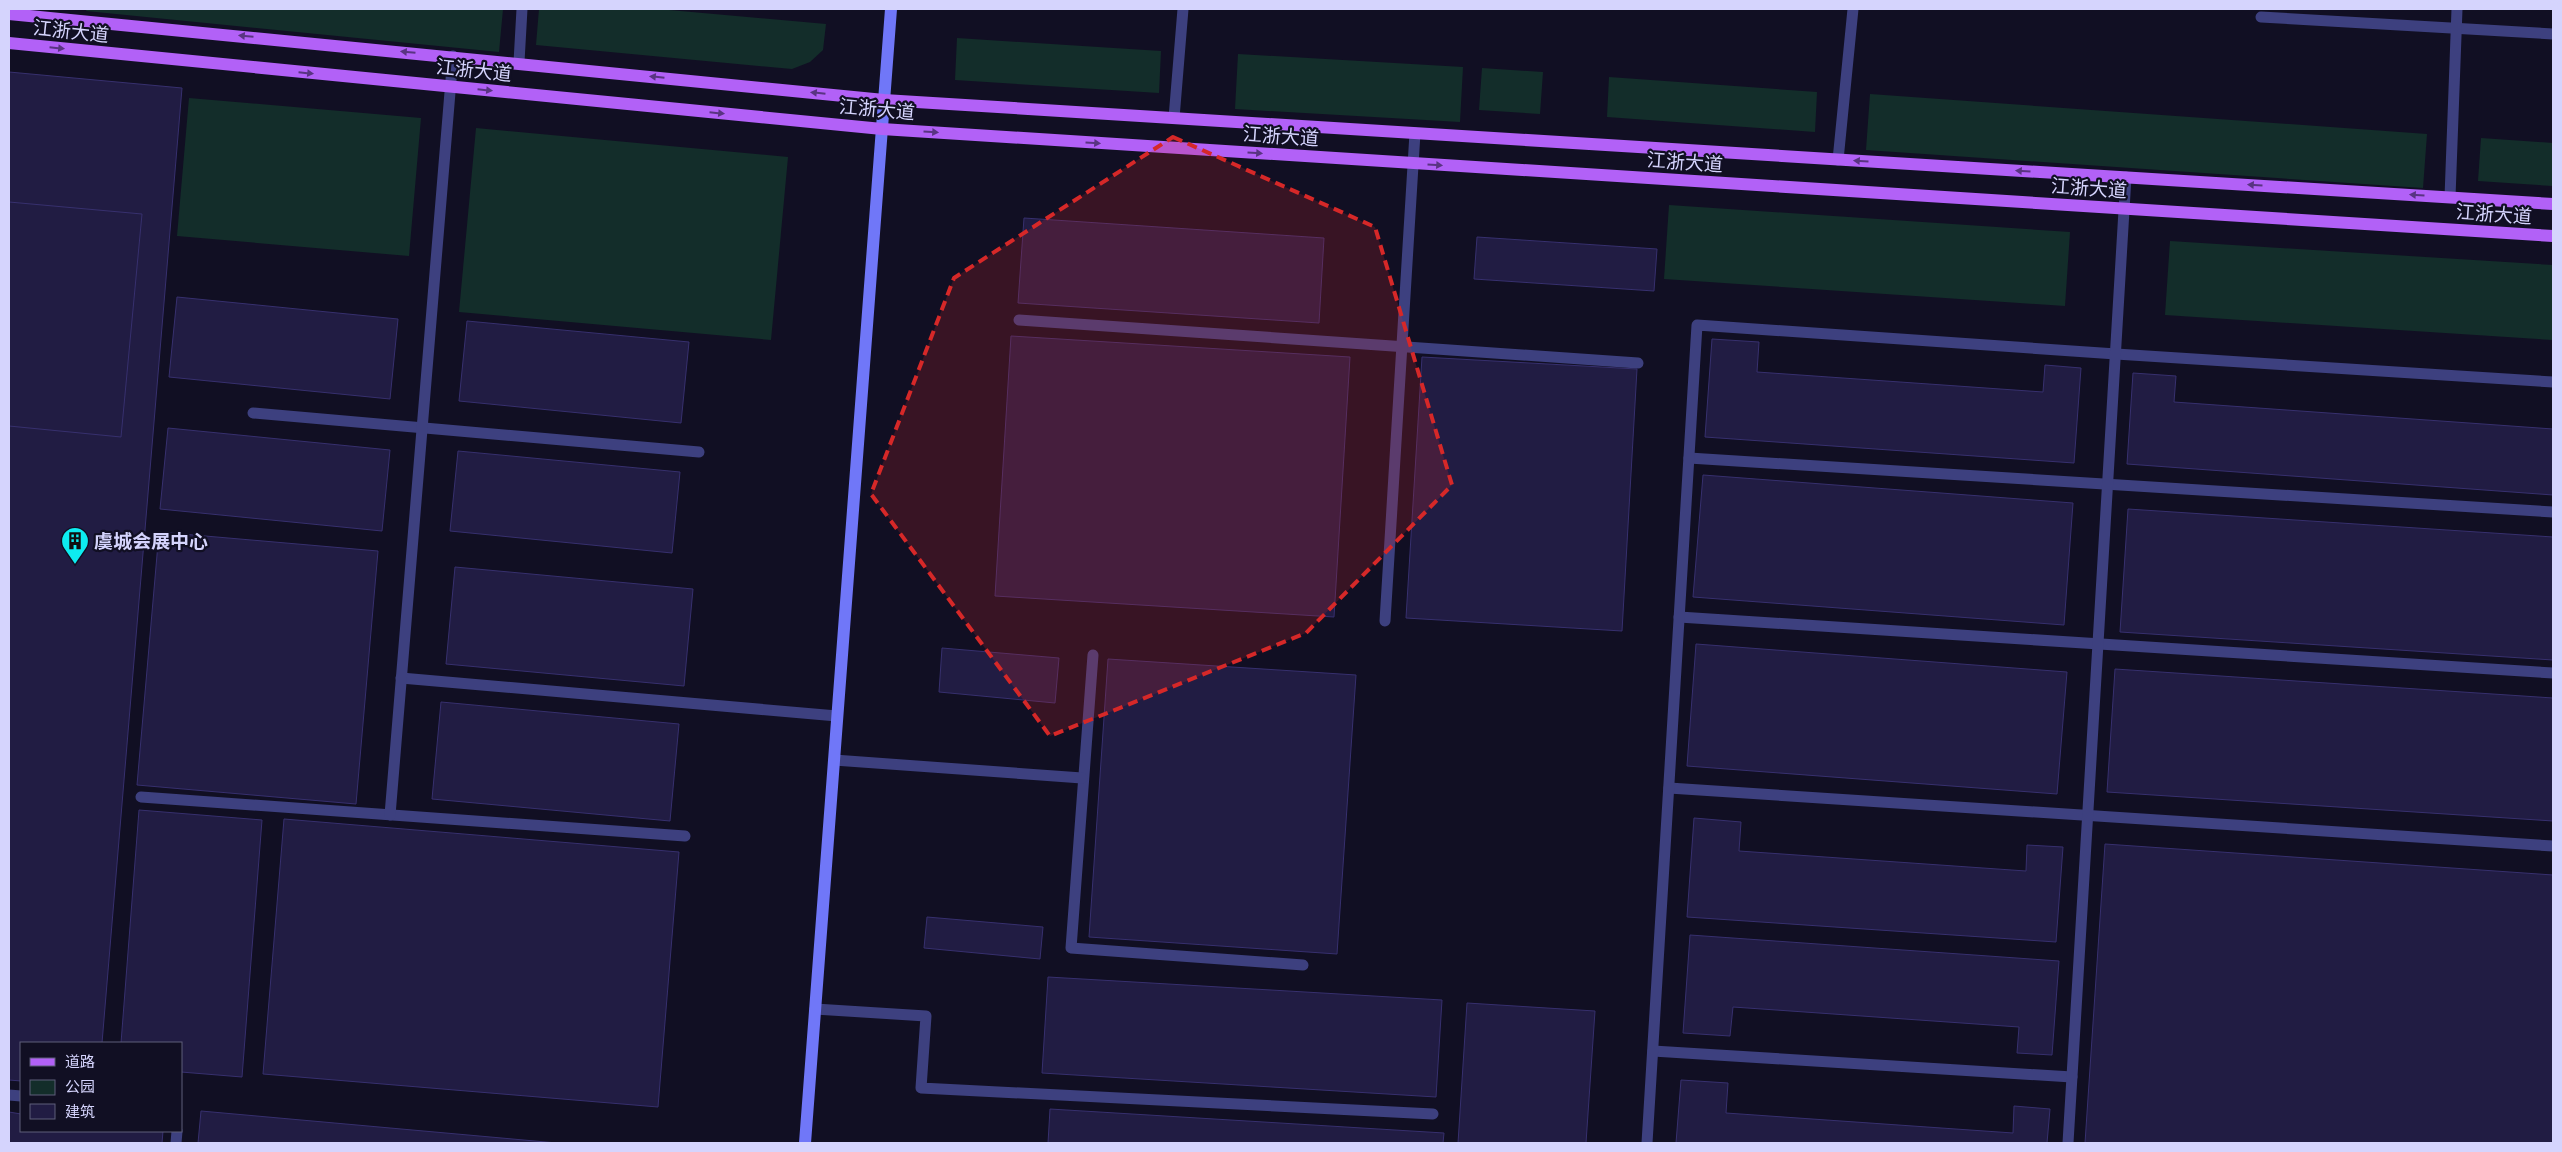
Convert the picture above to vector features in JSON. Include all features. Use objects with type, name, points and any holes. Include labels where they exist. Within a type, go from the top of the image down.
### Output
[{"type":"main road","points":[[805,1143],[891,9]]},
{"type":"main road","name":"江浙大道","points":[[9,14],[58,14],[884,100],[2553,204]]},
{"type":"main road","name":"江浙大道","points":[[9,43],[882,129],[2553,236]]},
{"type":"lane","points":[[519,62],[522,9]]},
{"type":"lane","points":[[1174,118],[1183,9]]},
{"type":"lane","points":[[1838,160],[1853,9]]},
{"type":"lane","points":[[2450,197],[2457,9]]},
{"type":"lane","points":[[2261,17],[2553,34]]},
{"type":"lane","points":[[390,815],[452,56]]},
{"type":"lane","points":[[1385,621],[1415,133]]},
{"type":"lane","points":[[2068,1143],[2126,178]]},
{"type":"lane","points":[[1019,320],[1638,363]]},
{"type":"lane","points":[[1647,1143],[1697,325],[2553,382]]},
{"type":"lane","points":[[253,414],[699,452]]},
{"type":"lane","points":[[1689,458],[2553,512]]},
{"type":"lane","points":[[1679,617],[2553,673]]},
{"type":"lane","points":[[1093,655],[1082,778],[1071,948],[1303,965]]},
{"type":"lane","points":[[401,678],[837,716]]},
{"type":"lane","points":[[834,760],[1082,778]]},
{"type":"lane","points":[[1669,788],[2553,846]]},
{"type":"lane","points":[[141,797],[685,836]]},
{"type":"lane","points":[[815,1009],[926,1016],[921,1088],[1433,1114]]},
{"type":"lane","points":[[1653,1051],[2072,1077]]},
{"type":"highlighted area","points":[[1173,137],[1375,227],[1452,485],[1306,633],[1050,736],[871,494],[954,278]]},
{"type":"green space","points":[[87,9],[503,9],[499,52],[86,11]]},
{"type":"green space","points":[[539,9],[658,9],[826,24],[823,50],[810,62],[792,69],[536,45]]},
{"type":"green space","points":[[957,38],[1161,51],[1159,93],[955,80]]},
{"type":"green space","points":[[1238,54],[1463,67],[1460,122],[1235,109]]},
{"type":"green space","points":[[1482,68],[1543,72],[1540,114],[1479,110]]},
{"type":"green space","points":[[1609,77],[1817,92],[1815,132],[1607,117]]},
{"type":"green space","points":[[1870,94],[2427,134],[2423,188],[1866,150]]},
{"type":"green space","points":[[189,98],[421,118],[409,256],[177,236]]},
{"type":"green space","points":[[476,128],[788,157],[771,340],[459,312]]},
{"type":"green space","points":[[2481,138],[2553,143],[2553,186],[2478,181]]},
{"type":"green space","points":[[1669,205],[2070,232],[2065,306],[1664,279]]},
{"type":"green space","points":[[2170,241],[2553,265],[2553,340],[2165,315]]},
{"type":"building","name":"虞城会展中心","points":[[9,72],[182,88],[102,1042],[20,1042],[20,1081],[9,1080]]},
{"type":"building","points":[[9,202],[142,214],[121,437],[9,426]]},
{"type":"building","points":[[1024,218],[1324,238],[1319,323],[1018,303]]},
{"type":"building","points":[[1477,237],[1657,249],[1654,291],[1474,279]]},
{"type":"building","points":[[177,297],[398,319],[390,399],[169,377]]},
{"type":"building","points":[[467,321],[689,342],[681,423],[459,401]]},
{"type":"building","points":[[1011,336],[1350,357],[1334,617],[995,596]]},
{"type":"building","points":[[1712,339],[1759,342],[1757,372],[2043,392],[2045,365],[2081,368],[2074,463],[1705,437]]},
{"type":"building","points":[[1422,357],[1637,369],[1622,631],[1406,618]]},
{"type":"building","points":[[2133,373],[2176,376],[2174,402],[2553,429],[2553,495],[2127,464]]},
{"type":"building","points":[[168,428],[390,450],[382,531],[160,509]]},
{"type":"building","points":[[458,451],[680,472],[672,553],[450,531]]},
{"type":"building","points":[[1703,475],[2073,503],[2064,625],[1693,597]]},
{"type":"building","points":[[2128,509],[2553,537],[2553,660],[2120,632]]},
{"type":"building","points":[[159,532],[378,551],[356,804],[137,785]]},
{"type":"building","points":[[455,567],[693,589],[684,686],[446,664]]},
{"type":"building","points":[[1696,644],[2067,672],[2057,794],[1687,766]]},
{"type":"building","points":[[942,648],[1059,658],[1055,703],[939,692]]},
{"type":"building","points":[[1108,659],[1356,675],[1337,954],[1089,937]]},
{"type":"building","points":[[2115,669],[2553,698],[2553,821],[2107,792]]},
{"type":"building","points":[[441,702],[679,724],[670,821],[432,799]]},
{"type":"building","points":[[139,810],[262,820],[242,1077],[182,1072],[182,1042],[121,1042]]},
{"type":"building","points":[[1694,818],[1741,822],[1739,851],[2026,871],[2027,845],[2063,847],[2056,942],[1687,917]]},
{"type":"building","points":[[284,819],[679,852],[658,1107],[263,1074]]},
{"type":"building","points":[[2105,844],[2553,875],[2553,1143],[2085,1143]]},
{"type":"building","points":[[927,917],[1043,927],[1040,959],[924,948]]},
{"type":"building","points":[[1690,935],[2059,961],[2052,1055],[2017,1053],[2019,1027],[1733,1007],[1730,1036],[1683,1033]]},
{"type":"building","points":[[1048,977],[1442,1000],[1436,1097],[1042,1073]]},
{"type":"building","points":[[1467,1003],[1595,1011],[1586,1143],[1458,1143]]},
{"type":"building","points":[[1681,1080],[1728,1083],[1726,1113],[2013,1133],[2014,1106],[2050,1109],[2047,1143],[1676,1143]]},
{"type":"building","points":[[1050,1109],[1444,1133],[1443,1143],[1048,1143]]},
{"type":"building","points":[[201,1111],[557,1143],[198,1143]]},
{"type":"building","points":[[9,1112],[20,1114],[20,1132],[163,1132],[162,1143],[9,1143]]},
{"type":"place","name":"虞城会展中心","points":[[75,565]]}]
